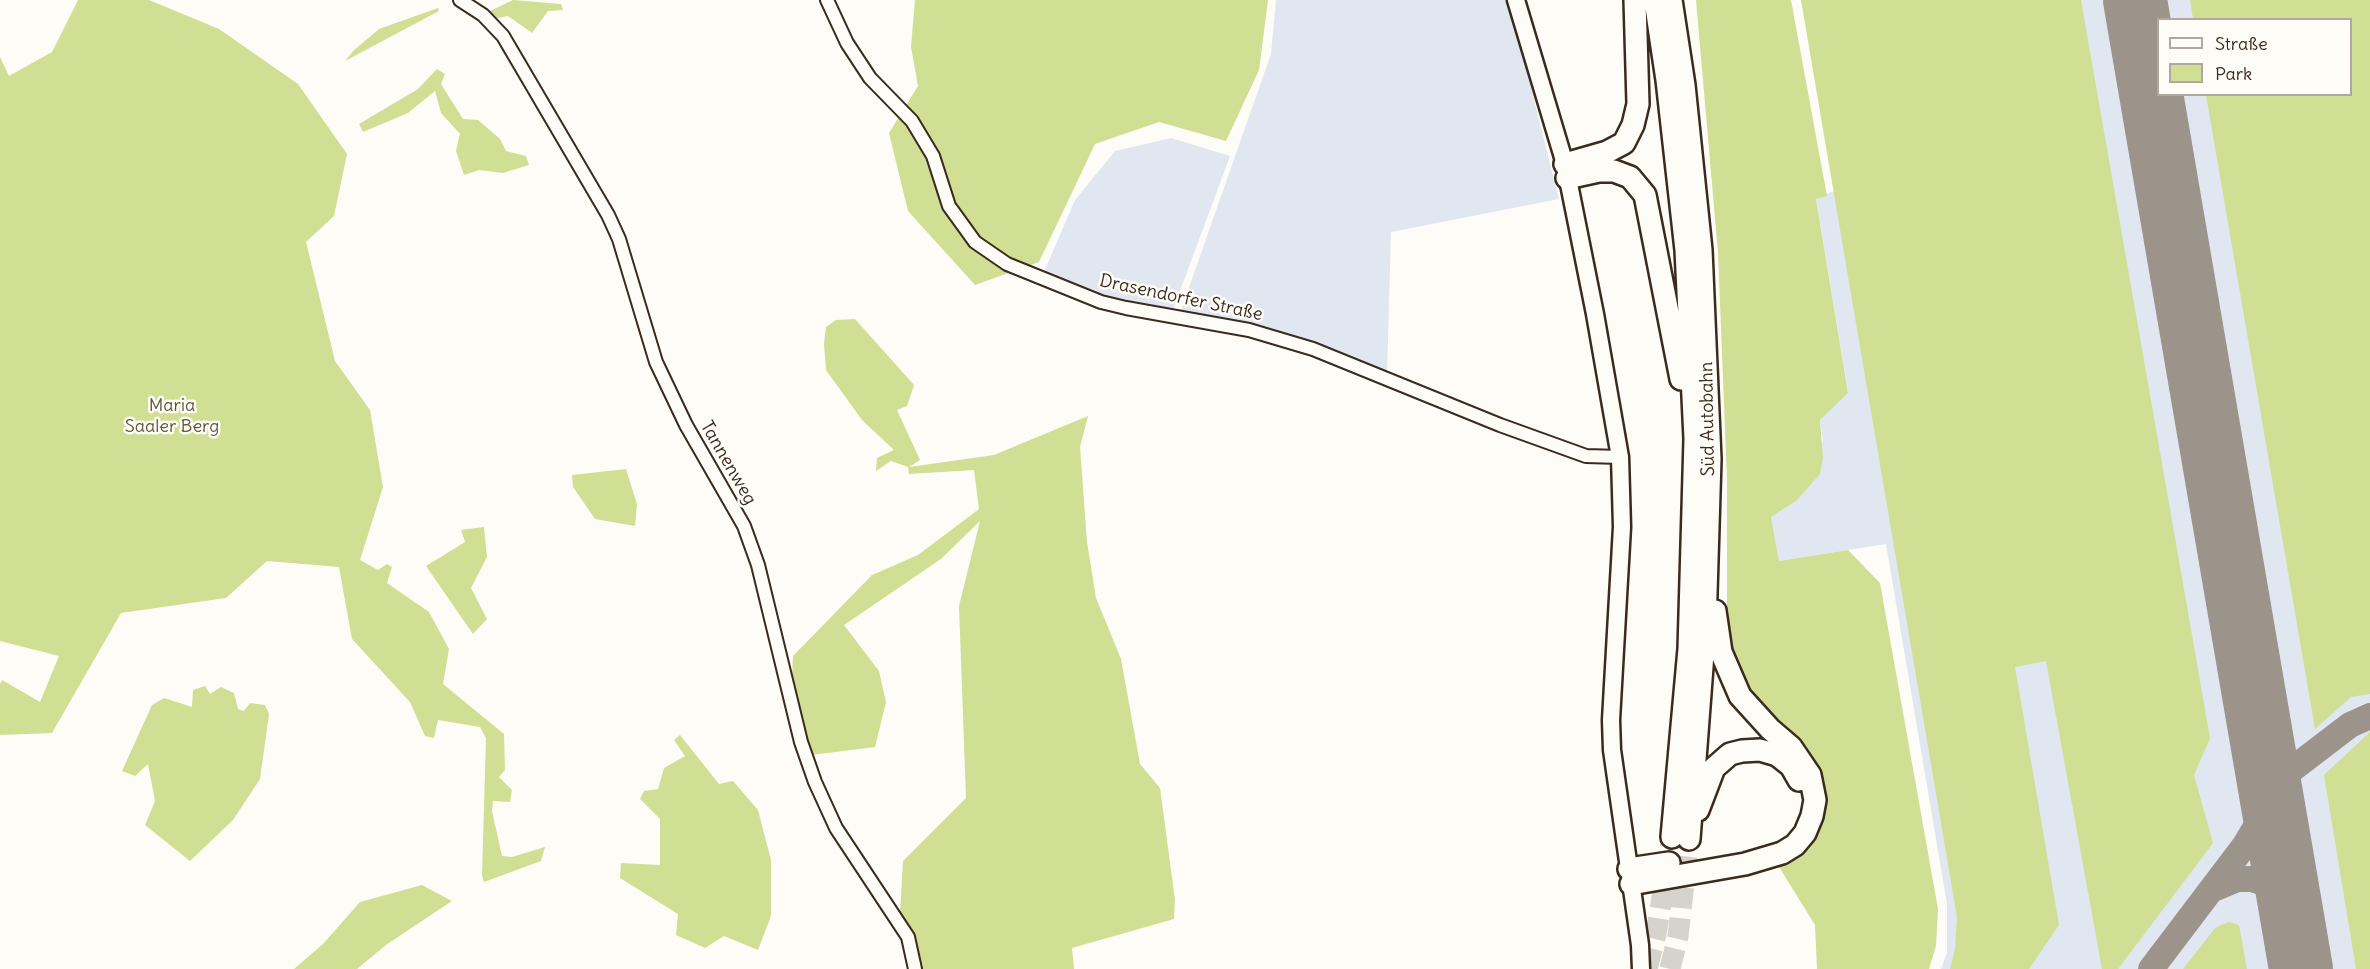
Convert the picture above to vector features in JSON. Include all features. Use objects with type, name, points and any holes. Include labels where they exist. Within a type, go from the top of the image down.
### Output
[{"type":"highway","points":[[1566,171],[1624,143],[1633,125],[1638,104],[1635,0]]},
{"type":"highway","name":"Süd Autobahn","points":[[1655,0],[1667,81],[1686,250],[1695,440],[1689,649],[1680,838]]},
{"type":"highway","name":"Süd Autobahn","points":[[1671,0],[1684,85],[1701,250],[1710,459],[1708,572],[1680,838]]},
{"type":"highway","points":[[1566,171],[1614,171],[1630,177],[1645,195],[1674,332],[1684,397],[1695,440]]},
{"type":"highway","points":[[1630,876],[1745,864],[1782,853],[1795,845],[1805,833],[1812,816],[1815,800],[1810,775],[1791,747],[1762,721],[1740,696],[1729,674],[1721,652],[1708,572]]},
{"type":"highway","points":[[1630,876],[1742,853],[1767,846],[1785,836],[1802,808],[1803,792],[1791,766],[1777,755],[1760,750],[1730,754],[1714,768],[1680,838]]},
{"type":"main road","points":[[1516,0],[1566,171],[1595,314],[1620,457],[1622,527],[1611,720],[1612,750],[1640,945],[1641,969]]},
{"type":"street","name":"Tannenweg","points":[[460,0],[483,15],[503,36],[608,215],[619,239],[656,362],[682,417],[744,526],[758,565],[801,742],[815,782],[836,828],[908,937],[915,969]]},
{"type":"street","name":"Drasendorfer Straße","points":[[827,0],[847,42],[870,78],[912,121],[928,147],[949,206],[975,242],[1007,264],[1101,302],[1126,309],[1250,330],[1313,349],[1500,425],[1586,456],[1620,457]]},
{"type":"shaded area","points":[[1276,0],[1509,0],[1559,199],[1391,232],[1387,373],[1255,325],[1180,313],[1271,54]]},
{"type":"shaded area","points":[[1930,0],[2370,0],[2370,969],[1941,969],[1947,952],[1947,904],[1886,544],[1779,561],[1771,517],[1796,501],[1823,440],[1820,420],[1848,392],[1816,198],[1955,145]]},
{"type":"shaded area","points":[[1171,138],[1230,156],[1173,310],[1112,301],[1044,272],[1075,200],[1115,151]]},
{"type":"green space","name":"Maria Saaler Berg","points":[[78,0],[149,0],[219,29],[298,84],[347,154],[334,216],[306,242],[335,361],[370,410],[383,487],[360,560],[378,570],[387,564],[392,567],[387,583],[429,612],[449,649],[443,684],[504,734],[505,770],[499,777],[512,790],[510,802],[493,801],[492,811],[502,856],[512,857],[545,847],[541,861],[484,882],[482,875],[486,738],[480,727],[438,720],[434,738],[425,736],[410,702],[352,639],[339,567],[267,561],[226,598],[121,613],[52,733],[0,735],[0,684],[2,680],[40,702],[59,656],[0,641],[0,57],[9,76],[52,52]]},
{"type":"green space","points":[[513,0],[561,4],[563,10],[548,11],[532,33],[508,16],[494,19],[488,12]]},
{"type":"green space","points":[[915,0],[1268,0],[1259,70],[1226,141],[1159,122],[1095,144],[1039,262],[975,285],[908,211],[889,133],[918,86],[911,47]]},
{"type":"green space","points":[[1696,0],[1791,0],[1827,196],[1816,199],[1848,393],[1820,420],[1823,458],[1820,474],[1796,501],[1771,517],[1779,561],[1848,550],[1880,583],[1938,909],[1936,946],[1929,969],[1817,969],[1815,925],[1776,862],[1819,814],[1746,693],[1727,642],[1727,479],[1718,253]]},
{"type":"green space","points":[[1801,0],[2081,0],[2210,738],[2194,775],[2213,843],[2118,969],[2102,969],[2046,661],[2015,667],[2059,925],[2029,969],[1950,969],[1955,949],[1957,917]]},
{"type":"green space","points":[[2190,0],[2370,0],[2370,694],[2351,697],[2315,729],[2206,96],[2352,96],[2352,18],[2193,18]]},
{"type":"green space","points":[[438,8],[439,11],[345,61],[354,50],[379,29]]},
{"type":"green space","points":[[437,69],[445,74],[441,84],[463,119],[478,120],[500,139],[506,151],[526,156],[529,165],[503,173],[479,170],[464,175],[456,151],[460,134],[441,113],[435,91],[408,113],[363,132],[359,124],[418,89]]},
{"type":"green space","points":[[855,319],[914,385],[907,406],[897,410],[920,460],[909,467],[994,455],[1088,416],[1080,447],[1087,542],[1096,598],[1121,659],[1140,764],[1160,788],[1175,900],[1174,919],[1072,948],[1074,969],[920,969],[919,951],[900,914],[903,861],[966,798],[959,606],[980,521],[941,559],[844,625],[879,671],[886,702],[875,747],[811,755],[792,676],[793,656],[872,575],[918,555],[979,509],[974,470],[909,474],[908,467],[891,461],[876,471],[877,458],[894,450],[862,420],[826,370],[824,344],[826,327],[836,320]]},
{"type":"green space","points":[[626,469],[637,504],[635,526],[595,519],[573,487],[572,475]]},
{"type":"green space","points":[[484,527],[487,557],[471,588],[487,619],[473,634],[426,566],[465,542],[461,530]]},
{"type":"green space","points":[[205,686],[210,694],[221,687],[234,693],[238,709],[244,711],[250,703],[265,705],[269,714],[260,779],[233,820],[190,861],[145,825],[155,801],[148,764],[135,776],[122,771],[152,705],[164,698],[192,707],[193,690]]},
{"type":"green space","points":[[2370,732],[2370,969],[2356,969],[2324,775]]},
{"type":"green space","points":[[680,735],[719,784],[733,781],[758,810],[771,860],[771,916],[758,950],[724,936],[705,948],[676,935],[678,914],[620,878],[621,863],[660,865],[660,819],[640,799],[644,791],[658,789],[664,768],[685,756],[674,740]]},
{"type":"green space","points":[[422,885],[452,901],[386,945],[357,969],[294,969],[323,944],[360,902]]},
{"type":"green space","points":[[2229,922],[2239,925],[2247,969],[2183,969],[2216,927]]},
{"type":"taxiway","points":[[2269,787],[2350,725],[2370,716]]},
{"type":"taxiway","points":[[2151,969],[2245,845],[2257,825],[2268,781]]},
{"type":"taxiway","points":[[2211,890],[2237,879],[2252,879],[2268,884],[2279,893],[2291,912]]},
{"type":"runway","points":[[2135,0],[2301,969]]},
{"type":"tunnel","points":[[1647,969],[1656,934],[1672,837]]},
{"type":"tunnel","points":[[1670,969],[1678,936],[1689,839]]}]
